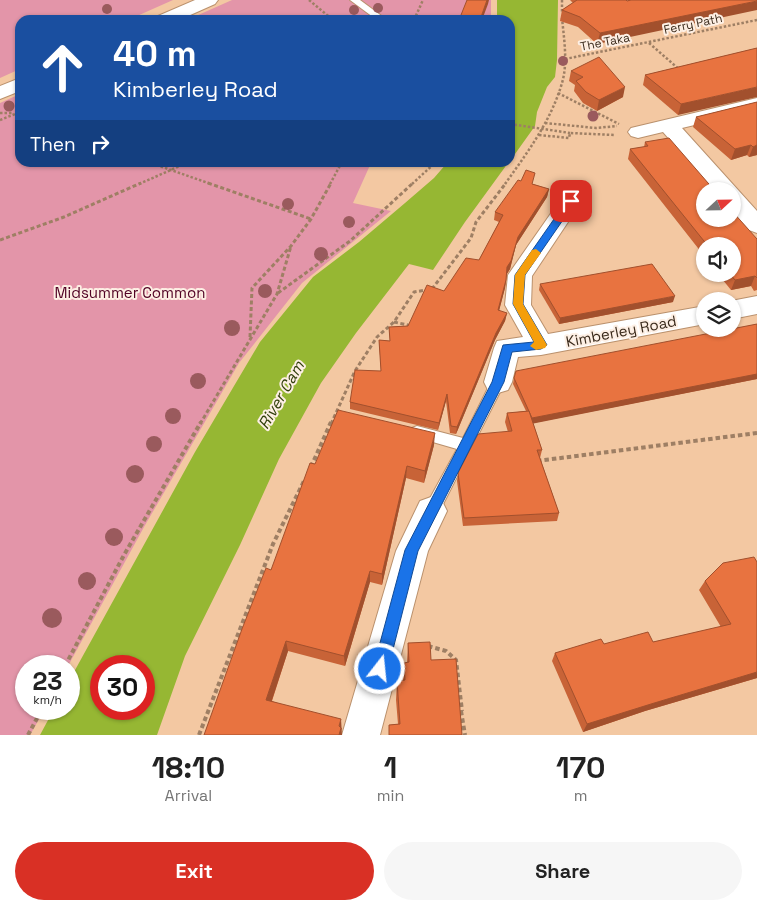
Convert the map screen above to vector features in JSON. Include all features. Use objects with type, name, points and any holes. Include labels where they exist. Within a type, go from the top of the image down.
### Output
[{"type":"street","points":[[175,15],[209,0]]},
{"type":"street","points":[[0,93],[15,86]]},
{"type":"street","points":[[638,132],[757,104]]},
{"type":"street","points":[[668,125],[719,182]]},
{"type":"street","points":[[541,345],[518,304],[520,275],[571,201]]},
{"type":"street","points":[[741,207],[757,225]]},
{"type":"street","points":[[741,308],[757,305]]},
{"type":"street","name":"Kimberley Road","points":[[498,382],[507,348],[541,345],[696,317]]},
{"type":"street","points":[[361,735],[412,550],[431,511]]},
{"type":"lane","points":[[354,0],[376,15]]},
{"type":"lane","name":"Kimberley Road","points":[[431,511],[468,445],[498,382]]},
{"type":"lane","points":[[400,429],[468,445]]},
{"type":"path","points":[[309,0],[327,15]]},
{"type":"path","points":[[416,15],[423,0]]},
{"type":"path","points":[[199,735],[273,544],[337,414],[355,371],[377,338],[394,322],[414,292],[432,289],[471,238],[476,222],[490,206],[539,135],[562,83],[566,59],[562,0]]},
{"type":"path","name":"Ferry Path","points":[[648,43],[757,20]]},
{"type":"path","name":"The Taka","points":[[566,59],[648,43]]},
{"type":"path","name":"Ferry Path","points":[[648,43],[685,74]]},
{"type":"path","points":[[544,122],[596,128],[623,126],[558,93]]},
{"type":"path","points":[[0,113],[15,112]]},
{"type":"path","points":[[0,120],[15,114]]},
{"type":"path","points":[[515,125],[570,134],[608,135],[638,132]]},
{"type":"path","points":[[539,135],[569,138],[570,134]]},
{"type":"path","points":[[160,167],[311,219]]},
{"type":"path","points":[[0,240],[64,217],[178,167]]},
{"type":"path","points":[[250,337],[252,288],[291,246],[311,219],[339,167]]},
{"type":"path","points":[[277,294],[350,241],[431,167]]},
{"type":"path","points":[[71,655],[124,555],[250,337],[277,294],[291,246]]},
{"type":"path","points":[[394,322],[413,326]]},
{"type":"path","points":[[531,462],[757,433]]},
{"type":"path","points":[[390,635],[446,651],[456,660],[465,735]]},
{"type":"path","points":[[453,712],[462,712]]},
{"type":"path","points":[[28,735],[36,720]]},
{"type":"green space","points":[[0,0],[173,0],[139,15],[15,15],[15,71],[0,78]]},
{"type":"green space","points":[[232,0],[491,0],[491,15],[198,15]]},
{"type":"green space","name":"Midsummer Common","points":[[15,96],[15,167],[369,167],[353,203],[391,211],[302,283],[239,363],[144,527],[74,655],[15,655],[15,720],[39,720],[30,735],[0,735],[0,103]]},
{"type":"water","points":[[497,0],[558,0],[555,77],[547,87],[537,112],[535,126],[515,154],[515,15],[497,15]]},
{"type":"water","name":"River Cam","points":[[444,167],[505,167],[433,270],[409,264],[356,333],[321,383],[279,459],[240,545],[185,656],[157,735],[40,735],[48,720],[80,720],[80,661],[195,452],[260,342],[313,277],[359,242],[434,178]]},
{"type":"building","points":[[467,0],[487,0],[482,15],[461,15]]},
{"type":"building","points":[[577,0],[757,1],[600,33],[580,17],[562,10]]},
{"type":"building","points":[[757,48],[757,87],[681,104],[645,75]]},
{"type":"building","points":[[599,57],[625,87],[599,100],[586,92],[576,81],[583,77],[571,71]]},
{"type":"building","points":[[757,102],[757,145],[753,147],[751,145],[735,149],[696,117]]},
{"type":"building","points":[[669,138],[707,182],[696,182],[696,228],[741,228],[741,221],[757,239],[757,278],[755,276],[741,279],[741,237],[701,237],[630,149],[648,146],[645,142]]},
{"type":"building","points":[[526,170],[535,173],[532,184],[549,189],[518,237],[511,261],[507,267],[506,280],[498,310],[507,313],[496,333],[457,427],[451,426],[447,394],[439,423],[350,402],[355,370],[381,371],[379,340],[390,341],[389,327],[408,326],[427,285],[444,291],[466,258],[479,260],[503,215],[495,212],[518,180],[521,181]]},
{"type":"building","points":[[652,264],[675,296],[560,318],[540,284]]},
{"type":"building","points":[[757,324],[757,374],[532,418],[514,378],[516,371],[696,336],[741,337],[741,327]]},
{"type":"building","points":[[338,410],[435,433],[425,471],[407,466],[382,574],[370,571],[344,656],[286,641],[266,700],[341,719],[339,735],[204,735],[266,568],[271,570],[310,463],[315,464]]},
{"type":"building","points":[[529,411],[542,450],[537,450],[559,513],[464,518],[458,473],[478,434],[512,431],[507,413]]},
{"type":"building","points":[[754,557],[757,562],[757,672],[587,724],[555,653],[601,639],[604,644],[648,632],[653,642],[731,624],[705,581],[723,563]]},
{"type":"building","points":[[430,642],[431,660],[456,659],[462,735],[389,735],[389,725],[400,724],[397,681],[405,680],[404,663],[409,662],[408,643]]},
{"type":"slow traffic","points":[[536,253],[520,275],[518,304],[541,345],[536,346]]},
{"type":"route","points":[[380,669],[412,550],[431,511],[468,445],[498,382],[507,348],[541,345],[518,304],[520,275],[571,201]]}]
